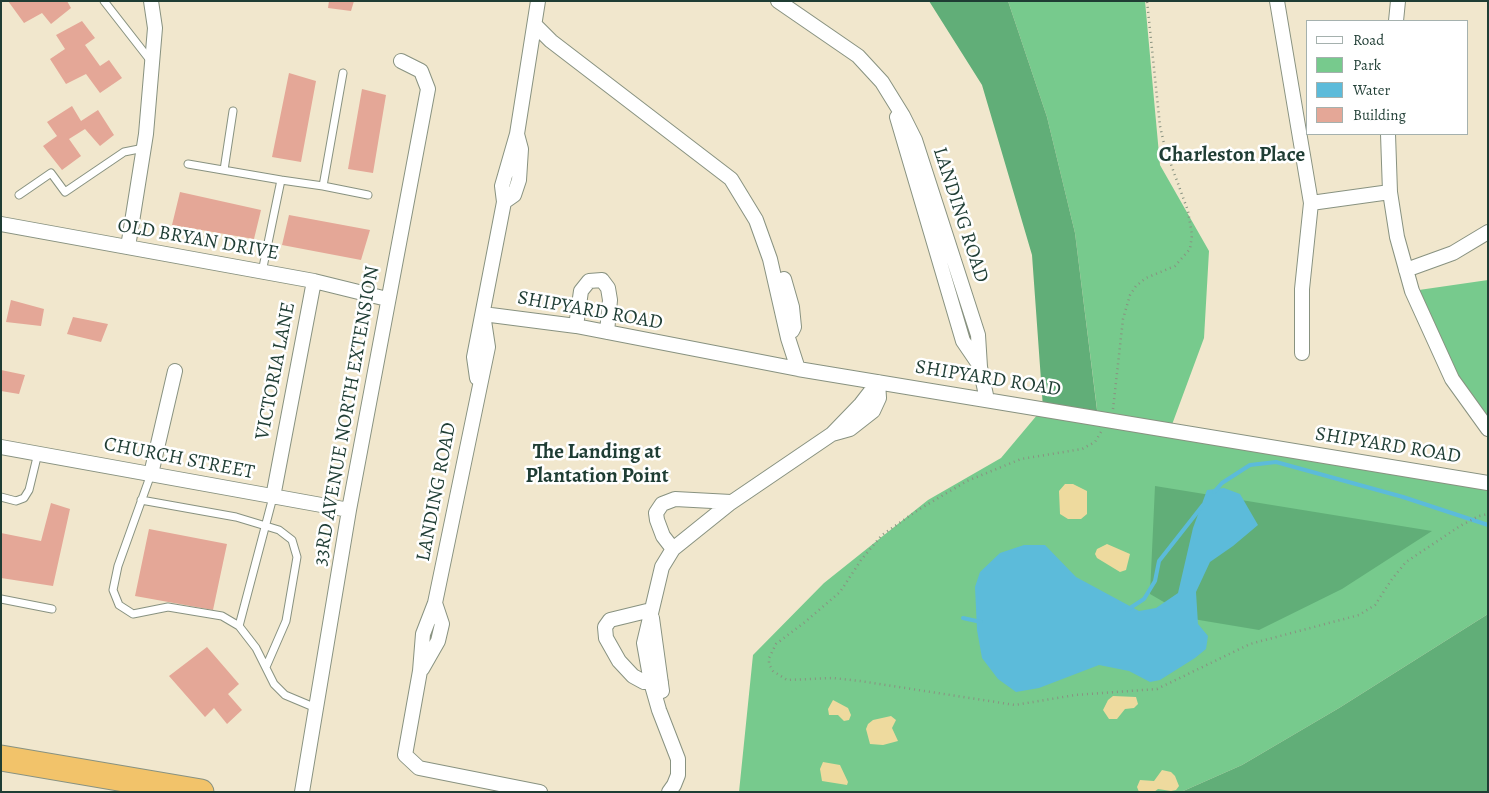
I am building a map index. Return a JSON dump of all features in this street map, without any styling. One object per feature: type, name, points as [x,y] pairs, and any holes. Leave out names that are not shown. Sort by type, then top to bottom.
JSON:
[{"type":"highway","points":[[1,758],[202,792]]},
{"type":"street","points":[[128,247],[144,148],[155,28],[151,1]]},
{"type":"street","name":"LANDING ROAD","points":[[538,1],[536,26],[517,134],[502,186],[504,202],[474,357],[478,388],[435,603],[423,634],[420,671],[405,756],[419,768],[540,792]]},
{"type":"street","name":"LANDING ROAD","points":[[778,1],[858,56],[882,82],[896,114],[944,252],[963,342],[980,367],[987,400]]},
{"type":"street","points":[[1277,1],[1311,203],[1302,289],[1302,353]]},
{"type":"street","points":[[1396,20],[1398,1]]},
{"type":"street","points":[[536,26],[551,41],[731,179],[756,220],[770,259],[788,338],[798,369]]},
{"type":"street","name":"33RD AVENUE NORTH EXTENSION","points":[[302,792],[349,510],[387,299],[428,89],[420,71],[400,61]]},
{"type":"street","points":[[1388,135],[1390,192],[1397,237],[1412,291],[1452,379],[1488,428]]},
{"type":"street","points":[[1311,203],[1390,192]]},
{"type":"street","name":"OLD BRYAN DRIVE","points":[[1,224],[314,281],[387,299]]},
{"type":"street","points":[[1406,270],[1453,253],[1488,232]]},
{"type":"street","points":[[576,326],[581,291],[590,281],[602,280],[608,288],[610,300],[607,332]]},
{"type":"street","name":"VICTORIA LANE","points":[[273,497],[314,281]]},
{"type":"street","name":"SHIPYARD ROAD","points":[[483,314],[576,326],[798,369],[1488,483]]},
{"type":"street","points":[[151,474],[175,371]]},
{"type":"street","points":[[668,792],[674,785],[678,775],[678,759],[665,726],[656,682],[644,643],[662,567],[673,549],[731,502],[832,434],[861,404],[878,382]]},
{"type":"street","name":"CHURCH STREET","points":[[1,447],[349,510]]},
{"type":"street","points":[[673,549],[663,536],[656,520],[656,513],[662,504],[675,499],[731,502]]},
{"type":"street","points":[[651,610],[610,620],[605,627],[606,638],[619,660],[633,676],[644,682],[656,682]]},
{"type":"lane","points":[[104,1],[152,62]]},
{"type":"lane","points":[[322,186],[344,73]]},
{"type":"lane","points":[[224,170],[233,111]]},
{"type":"lane","points":[[19,195],[51,173],[65,192],[124,152],[144,148]]},
{"type":"lane","points":[[188,164],[368,195]]},
{"type":"lane","points":[[262,272],[281,180]]},
{"type":"lane","points":[[1,497],[16,501],[24,498],[29,490],[38,453]]},
{"type":"lane","points":[[151,474],[118,566],[112,590],[118,604],[133,614],[168,607],[198,610],[222,616],[239,626],[256,648],[274,684],[285,695],[316,708]]},
{"type":"lane","points":[[239,626],[273,497]]},
{"type":"lane","points":[[141,500],[236,517],[279,530],[292,540],[297,557],[286,621],[266,667]]},
{"type":"lane","points":[[1,598],[52,610]]},
{"type":"path","points":[[1147,1],[1160,126],[1165,148],[1188,211],[1192,235],[1190,249],[1175,266],[1146,278],[1136,286],[1130,295],[1123,318],[1113,412],[1095,442],[1082,450],[1021,459],[991,470],[967,481],[918,510],[882,535],[861,560],[840,592],[776,644],[769,658],[772,671],[787,680],[833,678],[860,680],[1015,705],[1075,696],[1157,688],[1250,644],[1359,615],[1375,605],[1406,562],[1460,526],[1478,516],[1488,514]]},
{"type":"green space","points":[[929,1],[1008,1],[1047,117],[1075,233],[1098,418],[1043,408],[1032,255],[982,85]]},
{"type":"green space","points":[[1008,1],[1145,1],[1160,165],[1209,251],[1204,338],[1170,430],[1488,487],[1488,614],[1339,708],[1242,765],[1181,792],[739,792],[753,655],[824,583],[928,500],[1001,458],[1043,408],[1098,417],[1075,233],[1047,117]]},
{"type":"green space","points":[[1488,280],[1488,425],[1452,379],[1412,291]]},
{"type":"green space","points":[[1155,486],[1432,531],[1342,589],[1259,630],[1193,619],[1150,594]]},
{"type":"green space","points":[[1488,614],[1488,792],[1181,792],[1242,765],[1339,708]]},
{"type":"sand","points":[[1065,484],[1073,484],[1087,491],[1087,514],[1081,519],[1068,519],[1060,514],[1059,491]]},
{"type":"sand","points":[[1107,544],[1130,554],[1126,570],[1120,572],[1097,558],[1095,554],[1097,549]]},
{"type":"sand","points":[[1113,696],[1136,697],[1138,704],[1134,708],[1125,709],[1117,719],[1109,719],[1103,710],[1108,700]]},
{"type":"sand","points":[[833,700],[848,708],[851,715],[849,720],[844,721],[838,715],[829,715],[828,709]]},
{"type":"sand","points":[[891,716],[896,720],[892,728],[898,741],[883,745],[870,744],[866,729],[868,724],[873,720]]},
{"type":"sand","points":[[823,762],[840,765],[848,782],[847,785],[822,781],[820,769]]},
{"type":"sand","points":[[1162,770],[1171,772],[1175,776],[1179,786],[1176,790],[1158,789],[1154,792],[1139,792],[1137,787],[1140,780],[1154,781]]},
{"type":"water","points":[[1224,488],[1240,494],[1258,525],[1210,562],[1196,592],[1198,624],[1208,636],[1206,649],[1160,680],[1150,682],[1129,671],[1099,665],[1039,688],[1016,692],[998,679],[982,658],[977,630],[975,587],[980,572],[1000,553],[1024,545],[1045,545],[1076,577],[1139,611],[1156,608],[1178,593],[1193,528],[1207,490]]},
{"type":"building","points":[[8,1],[67,1],[71,8],[51,24],[42,13],[24,23]]},
{"type":"building","points":[[329,1],[354,1],[351,11],[328,8]]},
{"type":"building","points":[[82,21],[95,38],[85,45],[100,66],[109,60],[122,78],[100,93],[86,74],[66,84],[50,59],[65,49],[56,35]]},
{"type":"building","points":[[289,73],[316,81],[301,162],[272,157]]},
{"type":"building","points":[[362,89],[386,95],[373,173],[348,169]]},
{"type":"building","points":[[72,106],[81,121],[98,110],[114,135],[100,146],[85,129],[69,139],[81,156],[62,170],[43,146],[57,136],[47,122]]},
{"type":"building","points":[[180,192],[261,210],[254,239],[172,225]]},
{"type":"building","points":[[289,215],[370,230],[361,260],[282,245]]},
{"type":"building","points":[[11,300],[44,309],[41,326],[6,322]]},
{"type":"building","points":[[73,317],[108,324],[101,342],[67,334]]},
{"type":"building","points":[[1,370],[25,375],[19,394],[1,391]]},
{"type":"building","points":[[51,503],[70,509],[53,586],[1,578],[1,533],[41,541]]},
{"type":"building","points":[[149,529],[227,544],[213,610],[135,596]]},
{"type":"building","points":[[207,647],[239,684],[228,694],[242,710],[227,724],[214,708],[205,717],[169,676]]},
{"type":"waterway","points":[[1214,492],[1222,483],[1250,465],[1276,462],[1403,497],[1488,525]]},
{"type":"waterway","points":[[1127,610],[1144,599],[1155,581],[1159,561],[1203,505]]},
{"type":"waterway","points":[[963,618],[981,622]]},
{"type":"district","name":"Charleston Place","points":[[1232,156]]},
{"type":"district","name":"The Landing at Plantation Point","points":[[597,465]]}]
